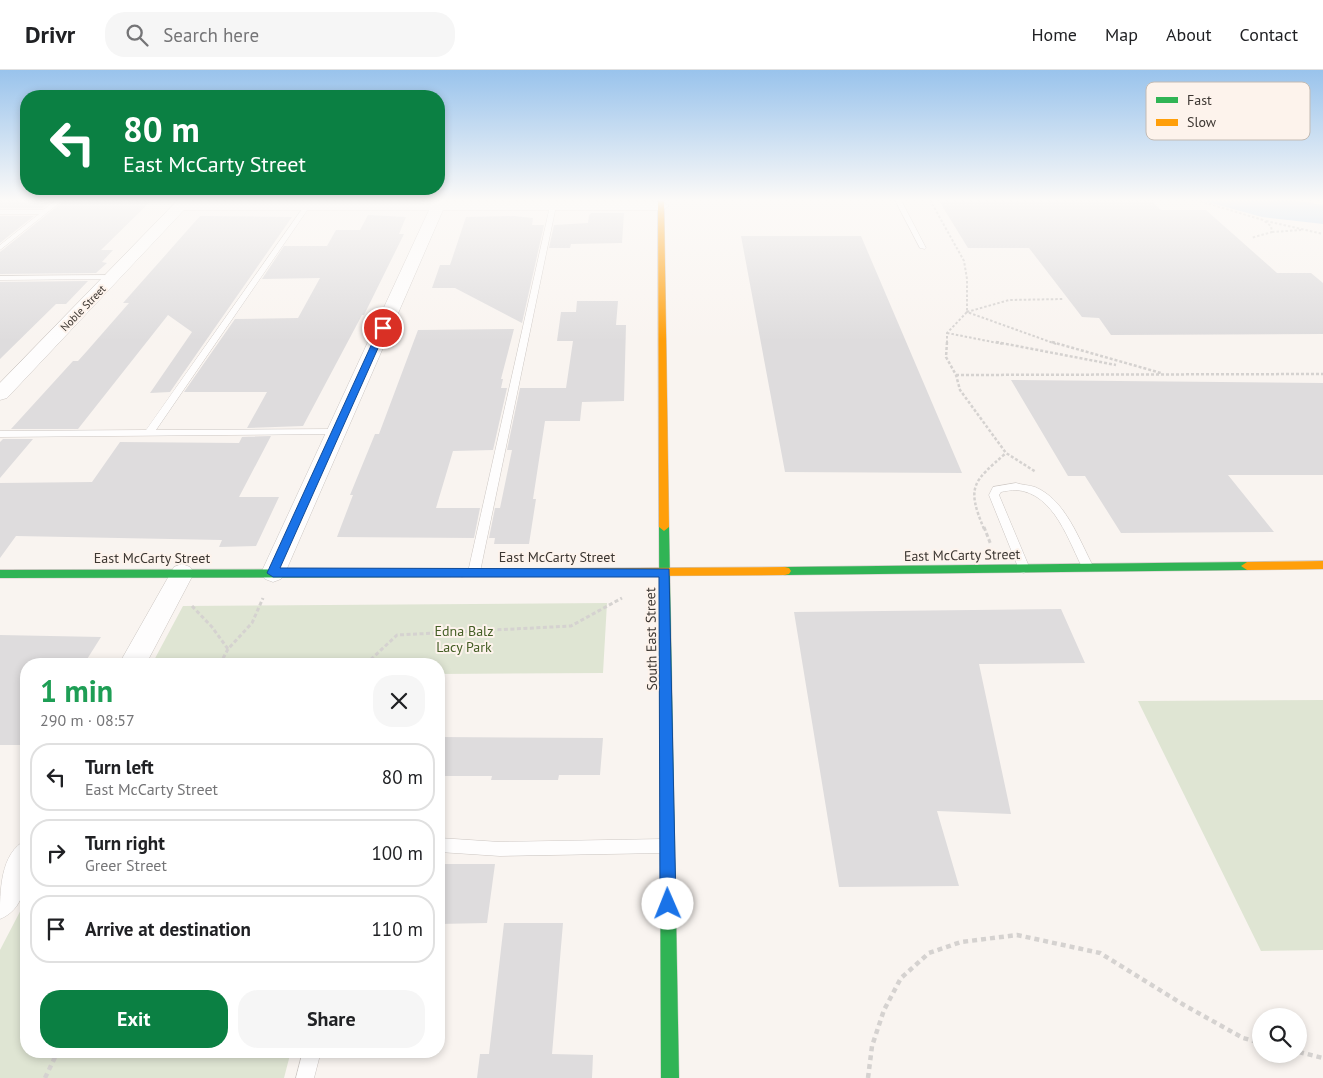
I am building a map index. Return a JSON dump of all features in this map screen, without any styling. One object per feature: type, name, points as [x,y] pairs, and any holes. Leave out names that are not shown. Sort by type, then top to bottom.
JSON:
[{"type":"main road","name":"South East Street","points":[[662,247],[670,1078]]},
{"type":"main road","name":"East McCarty Street","points":[[0,574],[665,572],[1323,565]]},
{"type":"street","name":"Noble Street","points":[[0,394],[141,247]]},
{"type":"street","points":[[273,573],[419,247]]},
{"type":"street","points":[[135,658],[182,573]]},
{"type":"street","points":[[0,903],[20,867]]},
{"type":"lane","points":[[149,433],[278,247]]},
{"type":"lane","points":[[474,572],[544,247]]},
{"type":"lane","points":[[0,278],[112,277]]},
{"type":"lane","points":[[0,434],[336,432]]},
{"type":"lane","points":[[1024,569],[1000,516],[994,495],[997,489],[1008,486],[1029,488],[1051,502],[1088,568]]},
{"type":"lane","points":[[445,845],[500,849],[668,845]]},
{"type":"lane","points":[[305,1078],[310,1058]]},
{"type":"path","points":[[956,247],[964,261],[967,280],[967,312]]},
{"type":"path","points":[[1037,473],[1006,453],[960,390],[956,375],[946,357],[947,333],[967,312],[1009,300],[1063,299]]},
{"type":"path","points":[[967,312],[984,315],[1018,331],[1073,350],[1166,374]]},
{"type":"path","points":[[947,333],[1166,374]]},
{"type":"path","points":[[956,375],[1323,374]]},
{"type":"path","points":[[223,658],[228,650],[252,623],[273,573]]},
{"type":"path","points":[[190,597],[191,605],[212,627],[228,650]]},
{"type":"path","points":[[372,658],[397,635],[571,626],[622,598]]},
{"type":"path","points":[[868,1078],[872,1046],[884,1010],[901,978],[929,952],[961,942],[1018,935],[1100,953],[1184,1005],[1243,1038],[1252,1040]]},
{"type":"path","points":[[1307,1054],[1323,1058]]},
{"type":"path","points":[[45,1078],[55,1058]]},
{"type":"green space","name":"Edna Balz Lacy Park","points":[[607,603],[603,673],[445,674],[445,658],[155,658],[183,606]]},
{"type":"green space","points":[[1323,700],[1323,950],[1261,951],[1138,701]]},
{"type":"green space","points":[[20,912],[20,1058],[289,1058],[284,1078],[0,1078],[0,950]]},
{"type":"building","points":[[6,247],[104,247],[101,250],[113,250],[102,262],[107,263],[96,273],[0,274],[0,252]]},
{"type":"building","points":[[173,247],[271,247],[170,392],[150,393],[192,332],[168,315],[78,429],[11,429],[73,361],[78,361],[129,303],[123,303]]},
{"type":"building","points":[[283,247],[398,247],[364,315],[362,315],[303,426],[247,428],[267,392],[184,392],[235,319],[298,318],[320,278],[262,279]]},
{"type":"building","points":[[456,247],[539,247],[522,323],[455,288],[432,288],[440,265],[450,265]]},
{"type":"building","points":[[549,247],[570,247],[570,248]]},
{"type":"building","points":[[743,247],[866,247],[962,473],[785,472]]},
{"type":"building","points":[[1248,247],[1277,273],[1311,273],[1323,283],[1323,334],[1111,335],[1099,318],[1082,317],[1029,248],[968,248]]},
{"type":"building","points":[[88,281],[66,304],[56,304],[0,359],[0,282]]},
{"type":"building","points":[[577,301],[618,301],[616,325],[626,325],[624,401],[582,402],[580,421],[545,421],[533,499],[536,499],[529,544],[494,544],[495,538],[489,538],[495,508],[500,508],[512,450],[507,450],[520,388],[566,388],[573,341],[557,341],[561,312],[576,312]]},
{"type":"building","points":[[514,329],[501,379],[503,379],[501,388],[507,388],[493,450],[453,451],[436,508],[480,508],[474,538],[337,537],[353,495],[350,495],[375,434],[379,434],[418,330]]},
{"type":"building","points":[[1011,380],[1323,383],[1323,475],[1228,475],[1274,532],[1121,533],[1085,476],[1068,476]]},
{"type":"building","points":[[271,436],[239,497],[279,497],[256,546],[219,547],[222,540],[16,536],[0,558],[0,483],[92,482],[120,442],[239,443],[242,437]]},
{"type":"building","points":[[3,439],[33,439],[0,478],[0,442]]},
{"type":"building","points":[[1061,609],[1085,663],[979,664],[1011,814],[937,811],[959,886],[839,887],[794,612]]},
{"type":"building","points":[[0,635],[101,637],[88,658],[20,658],[20,745],[0,745]]},
{"type":"building","points":[[445,737],[603,738],[600,775],[559,775],[558,780],[491,780],[492,776],[445,776]]},
{"type":"building","points":[[445,864],[495,864],[487,923],[445,924]]},
{"type":"building","points":[[504,923],[563,923],[552,1054],[593,1055],[592,1078],[477,1078],[480,1054],[489,1054]]},
{"type":"traffic: fast","points":[[664,527],[670,1078]]},
{"type":"traffic: fast","points":[[785,571],[1247,566]]},
{"type":"traffic: fast","points":[[0,574],[462,573]]},
{"type":"traffic: slow","points":[[661,247],[664,527]]},
{"type":"traffic: slow","points":[[1247,566],[1323,565]]},
{"type":"traffic: slow","points":[[462,573],[785,571]]},
{"type":"route","points":[[383,328],[273,573],[665,572],[668,904]]}]
